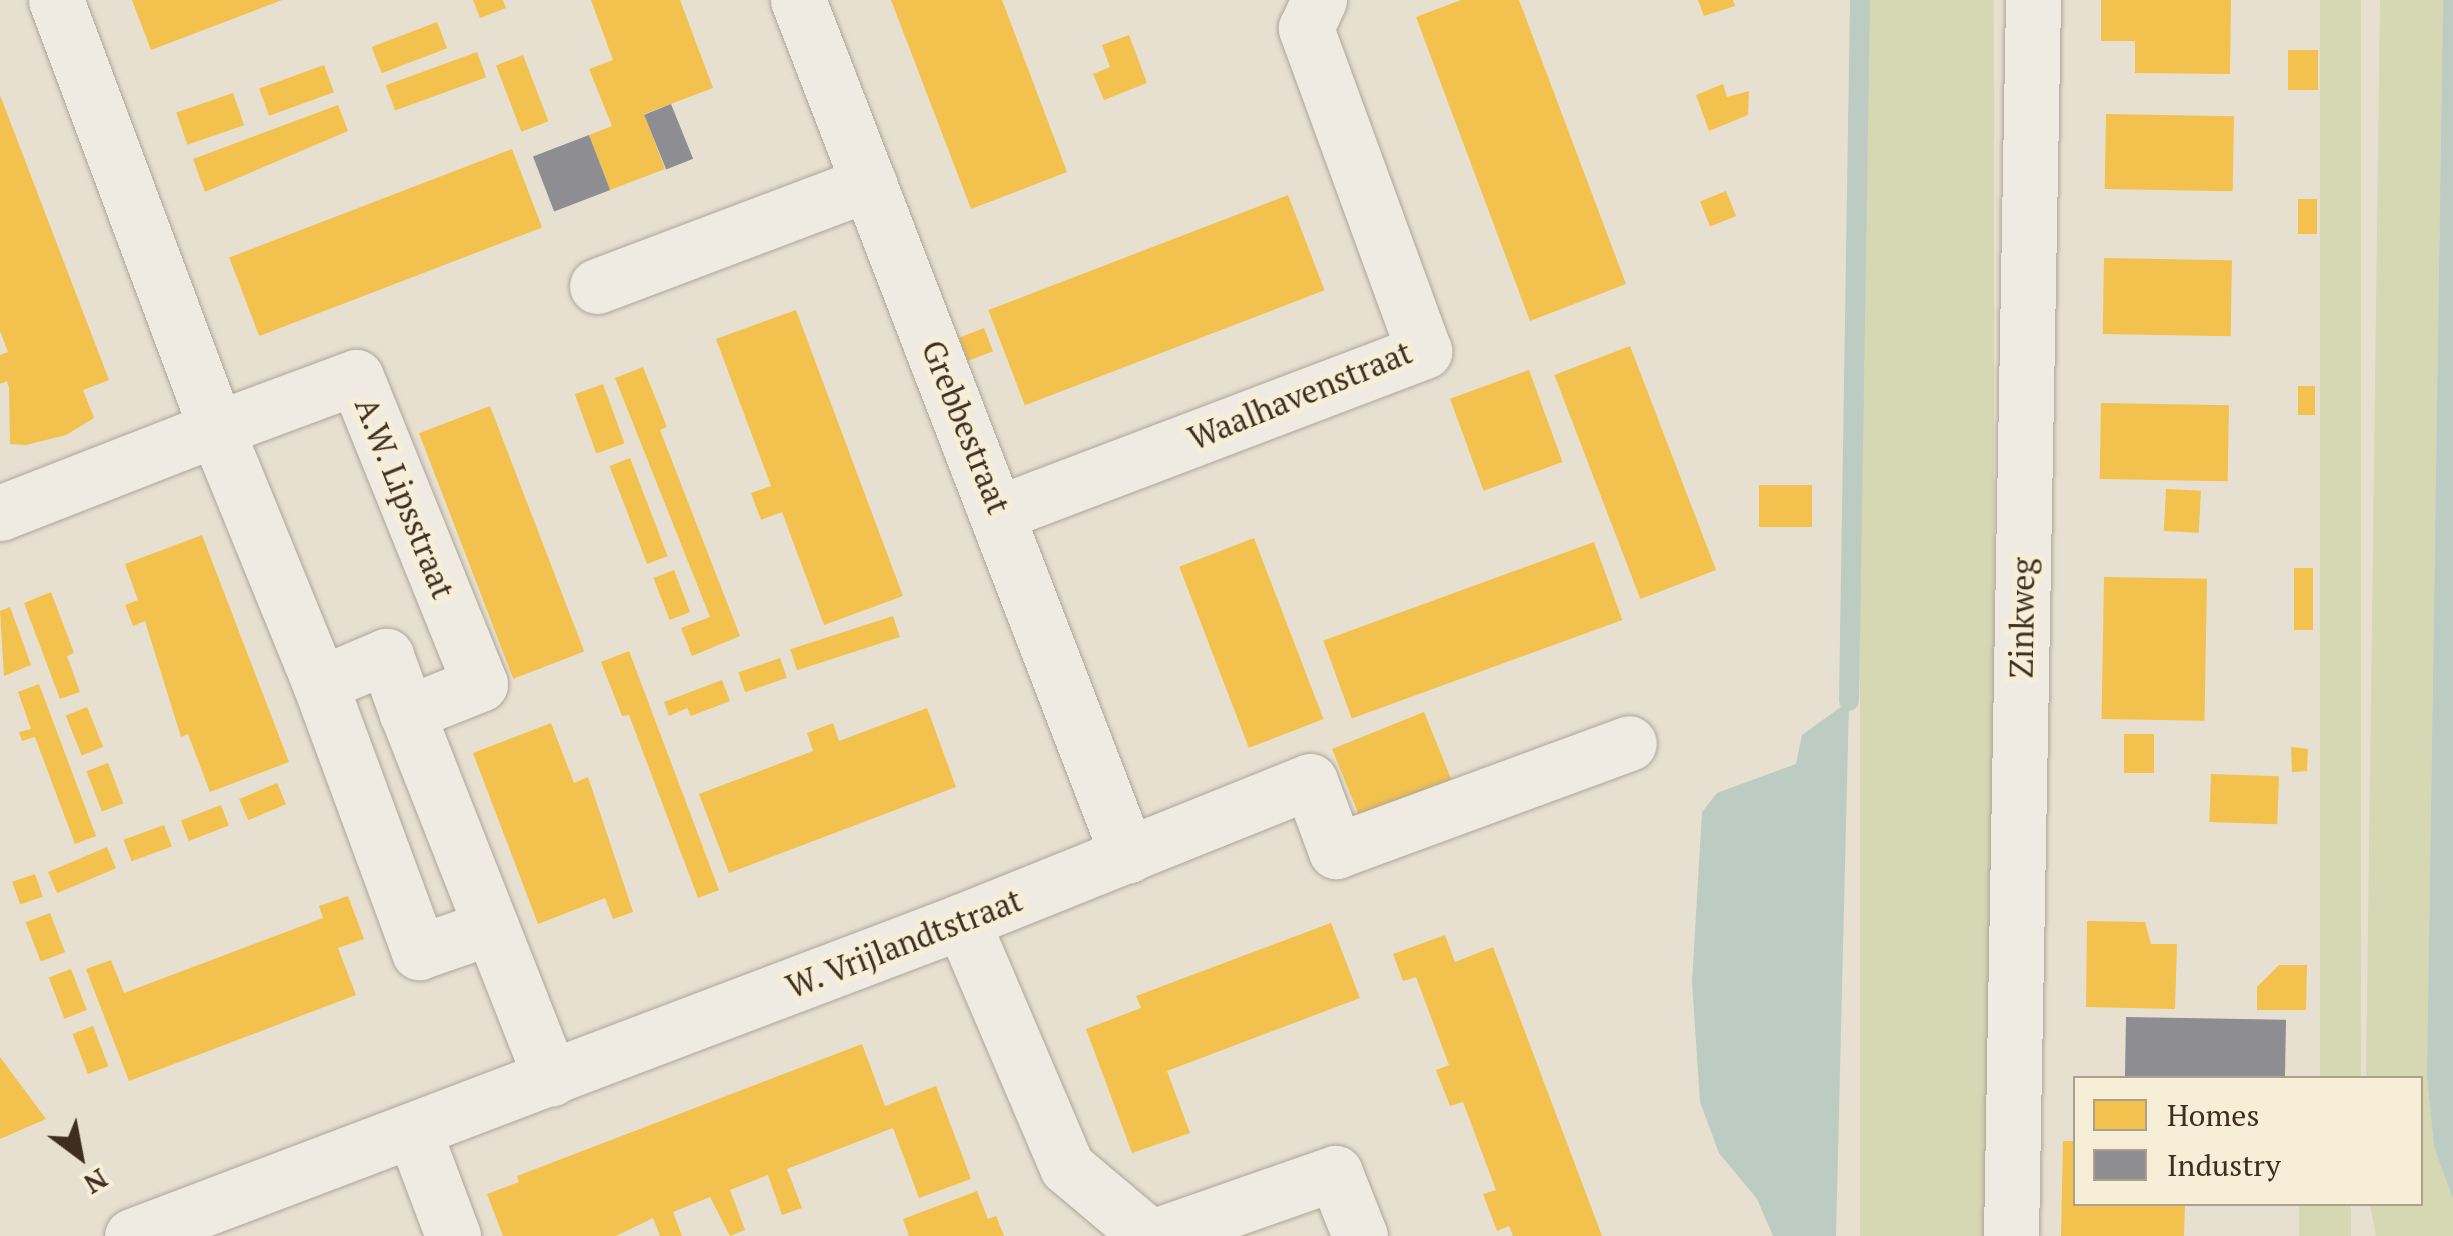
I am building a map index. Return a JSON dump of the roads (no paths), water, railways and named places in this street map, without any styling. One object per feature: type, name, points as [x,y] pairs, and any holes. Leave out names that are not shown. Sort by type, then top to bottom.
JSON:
[{"type":"street","points":[[56,0],[216,430],[320,684],[419,952],[490,927]]},
{"type":"street","name":"Grebbestraat","points":[[798,0],[1000,512],[1128,856]]},
{"type":"street","name":"Waalhavenstraat","points":[[1000,512],[1424,351],[1306,28],[1319,0]]},
{"type":"street","name":"Zinkweg","points":[[2011,1236],[2033,0]]},
{"type":"street","points":[[597,286],[869,183]]},
{"type":"street","name":"A.W. Lipsstraat","points":[[0,513],[356,377],[480,684],[406,713]]},
{"type":"street","points":[[320,684],[386,656],[551,1080]]},
{"type":"street","name":"W. Vrijlandtstraat","points":[[132,1236],[551,1080],[1128,856],[1310,781],[1336,852],[1629,743]]},
{"type":"street","points":[[962,920],[1066,1167],[1152,1236],[1335,1172],[1360,1236]]},
{"type":"street","points":[[414,1132],[453,1236]]},
{"type":"waterway","points":[[1849,701],[1860,0]]}]
